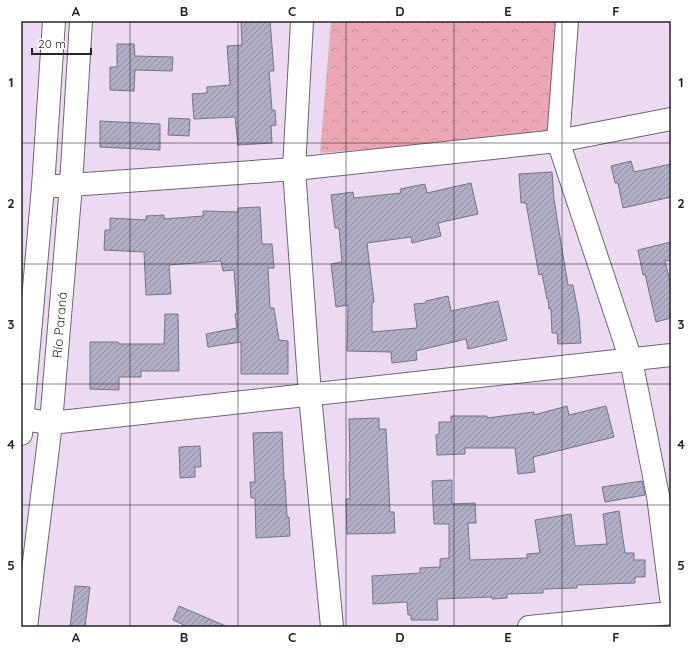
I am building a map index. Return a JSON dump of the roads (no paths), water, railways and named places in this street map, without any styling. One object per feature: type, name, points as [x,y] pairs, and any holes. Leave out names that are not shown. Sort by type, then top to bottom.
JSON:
[{"type":"street","points":[[54,21],[43,187],[22,427],[671,355]]},
{"type":"street","name":"Río Paraná","points":[[26,627],[51,423],[71,185],[81,21]]},
{"type":"street","points":[[302,21],[294,169],[310,395],[332,627]]},
{"type":"street","points":[[566,21],[558,141],[631,360],[658,496],[671,598]]},
{"type":"street","points":[[43,187],[294,169],[558,141],[671,119]]},
{"type":"street","points":[[529,627],[671,613]]},
{"type":"street","points":[[667,627],[671,618]]}]
